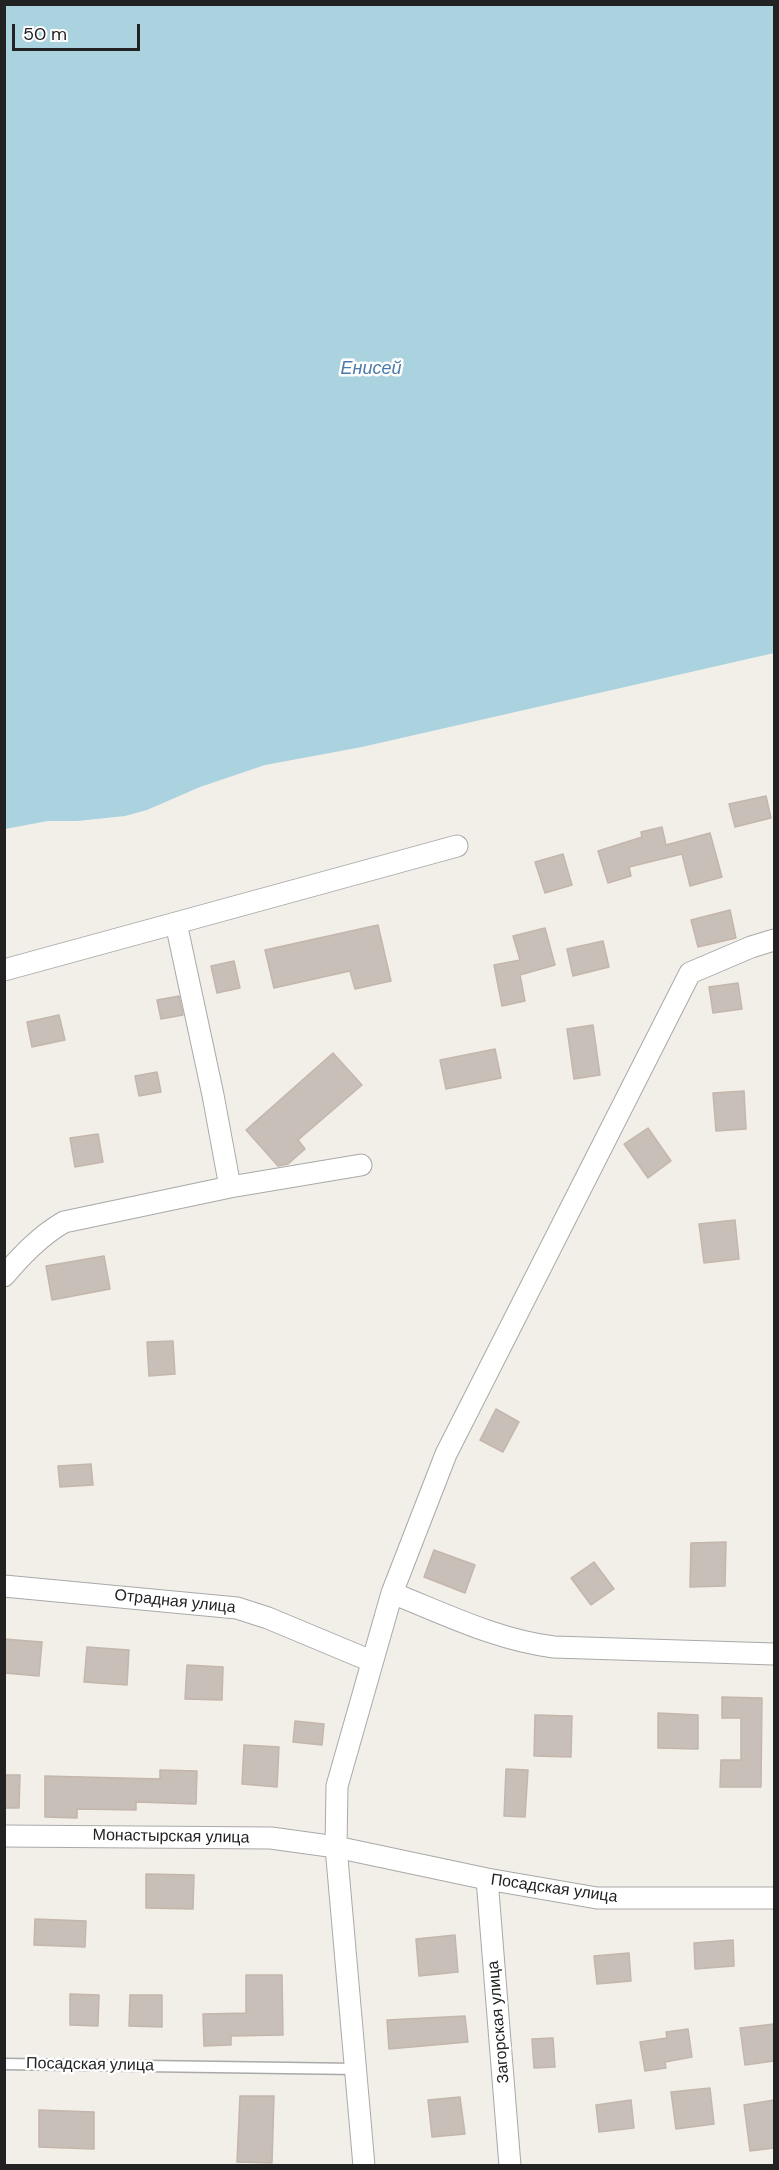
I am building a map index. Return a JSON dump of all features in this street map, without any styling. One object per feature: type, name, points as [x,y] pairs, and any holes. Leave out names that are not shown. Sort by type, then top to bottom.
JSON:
[{"type":"street","points":[[4,970],[457,846]]},
{"type":"street","points":[[176,923],[230,1187]]},
{"type":"street","points":[[364,2166],[336,1847],[337,1786],[392,1593],[446,1454],[690,973],[740,951],[774,940]]},
{"type":"street","points":[[4,1276],[24,1253],[52,1229],[64,1222],[230,1187],[361,1165]]},
{"type":"street","name":"Отрадная улица","points":[[7,1582],[237,1608],[268,1618],[371,1661]]},
{"type":"street","points":[[392,1593],[506,1639],[526,1644],[554,1647],[774,1654]]},
{"type":"street","name":"Монастырская улица","points":[[4,1836],[271,1838],[336,1847]]},
{"type":"street","name":"Посадская улица","points":[[336,1847],[487,1879],[597,1898],[774,1898]]},
{"type":"street","name":"Загорская улица","points":[[487,1879],[510,2166]]},
{"type":"lane","name":"Посадская улица","points":[[4,2064],[356,2068]]},
{"type":"water","name":"Енисей","points":[[5,4],[774,5],[774,653],[362,747],[265,765],[200,787],[147,810],[125,816],[77,821],[48,821],[5,829]]},
{"type":"building","points":[[766,796],[771,818],[735,827],[729,804]]},
{"type":"building","points":[[662,827],[666,845],[710,833],[722,877],[690,886],[682,854],[629,867],[631,876],[608,883],[598,851],[642,837],[641,832]]},
{"type":"building","points":[[563,854],[572,885],[545,893],[535,862]]},
{"type":"building","points":[[730,910],[736,938],[698,947],[691,920]]},
{"type":"building","points":[[378,925],[391,981],[355,989],[350,971],[274,988],[265,950]]},
{"type":"building","points":[[545,928],[555,965],[520,975],[525,1001],[502,1006],[494,965],[520,960],[513,936]]},
{"type":"building","points":[[603,941],[609,967],[573,976],[567,949]]},
{"type":"building","points":[[234,961],[240,988],[217,993],[211,966]]},
{"type":"building","points":[[738,983],[742,1009],[713,1013],[709,987]]},
{"type":"building","points":[[179,996],[183,1015],[161,1019],[157,1000]]},
{"type":"building","points":[[59,1015],[65,1040],[32,1047],[27,1022]]},
{"type":"building","points":[[593,1025],[600,1075],[574,1079],[567,1029]]},
{"type":"building","points":[[495,1049],[501,1078],[446,1089],[440,1060]]},
{"type":"building","points":[[333,1053],[362,1085],[298,1140],[305,1149],[288,1164],[278,1166],[246,1130]]},
{"type":"building","points":[[157,1072],[161,1092],[139,1096],[135,1076]]},
{"type":"building","points":[[744,1091],[746,1129],[716,1131],[713,1093]]},
{"type":"building","points":[[648,1128],[671,1161],[648,1178],[624,1144]]},
{"type":"building","points":[[98,1134],[103,1162],[75,1167],[70,1138]]},
{"type":"building","points":[[735,1220],[739,1259],[704,1263],[699,1224]]},
{"type":"building","points":[[104,1256],[110,1289],[52,1300],[46,1266]]},
{"type":"building","points":[[173,1341],[175,1374],[149,1376],[147,1342]]},
{"type":"building","points":[[496,1409],[519,1422],[503,1452],[480,1440]]},
{"type":"building","points":[[91,1464],[93,1485],[60,1487],[58,1466]]},
{"type":"building","points":[[726,1542],[725,1586],[690,1587],[691,1543]]},
{"type":"building","points":[[434,1550],[475,1565],[465,1593],[424,1577]]},
{"type":"building","points":[[594,1562],[614,1589],[591,1605],[571,1578]]},
{"type":"building","points":[[4,1639],[42,1642],[39,1676],[4,1673]]},
{"type":"building","points":[[87,1647],[129,1650],[127,1685],[84,1682]]},
{"type":"building","points":[[187,1665],[223,1667],[222,1700],[185,1699]]},
{"type":"building","points":[[722,1697],[762,1698],[761,1787],[720,1787],[721,1760],[741,1760],[741,1718],[722,1718]]},
{"type":"building","points":[[658,1713],[698,1715],[698,1749],[658,1748]]},
{"type":"building","points":[[535,1715],[572,1716],[571,1757],[534,1756]]},
{"type":"building","points":[[295,1721],[324,1724],[322,1745],[293,1742]]},
{"type":"building","points":[[244,1745],[279,1747],[277,1787],[242,1784]]},
{"type":"building","points":[[506,1769],[528,1770],[525,1817],[504,1816]]},
{"type":"building","points":[[160,1770],[197,1771],[196,1804],[136,1802],[136,1810],[77,1809],[77,1818],[45,1817],[45,1776],[160,1779]]},
{"type":"building","points":[[4,1775],[20,1775],[19,1808],[4,1808]]},
{"type":"building","points":[[146,1874],[194,1875],[193,1909],[146,1908]]},
{"type":"building","points":[[35,1919],[86,1921],[85,1947],[34,1945]]},
{"type":"building","points":[[455,1935],[458,1972],[419,1976],[416,1939]]},
{"type":"building","points":[[733,1940],[734,1966],[695,1969],[694,1943]]},
{"type":"building","points":[[629,1953],[631,1981],[597,1984],[594,1956]]},
{"type":"building","points":[[246,1975],[282,1975],[283,2035],[231,2036],[231,2045],[204,2046],[203,2014],[246,2013]]},
{"type":"building","points":[[70,1994],[99,1995],[98,2026],[70,2025]]},
{"type":"building","points":[[130,1995],[162,1995],[162,2027],[129,2026]]},
{"type":"building","points":[[465,2016],[468,2042],[389,2049],[387,2020]]},
{"type":"building","points":[[774,2024],[774,2061],[745,2065],[740,2028]]},
{"type":"building","points":[[688,2029],[692,2057],[665,2062],[666,2068],[645,2071],[640,2042],[667,2038],[666,2032]]},
{"type":"building","points":[[553,2038],[555,2067],[534,2068],[532,2039]]},
{"type":"building","points":[[710,2088],[714,2124],[676,2129],[671,2092]]},
{"type":"building","points":[[240,2096],[274,2096],[272,2163],[237,2162]]},
{"type":"building","points":[[460,2097],[465,2134],[432,2137],[428,2100]]},
{"type":"building","points":[[631,2100],[634,2128],[599,2132],[596,2105]]},
{"type":"building","points":[[774,2100],[774,2148],[750,2151],[744,2105]]},
{"type":"building","points":[[39,2110],[94,2112],[94,2149],[39,2147]]}]
